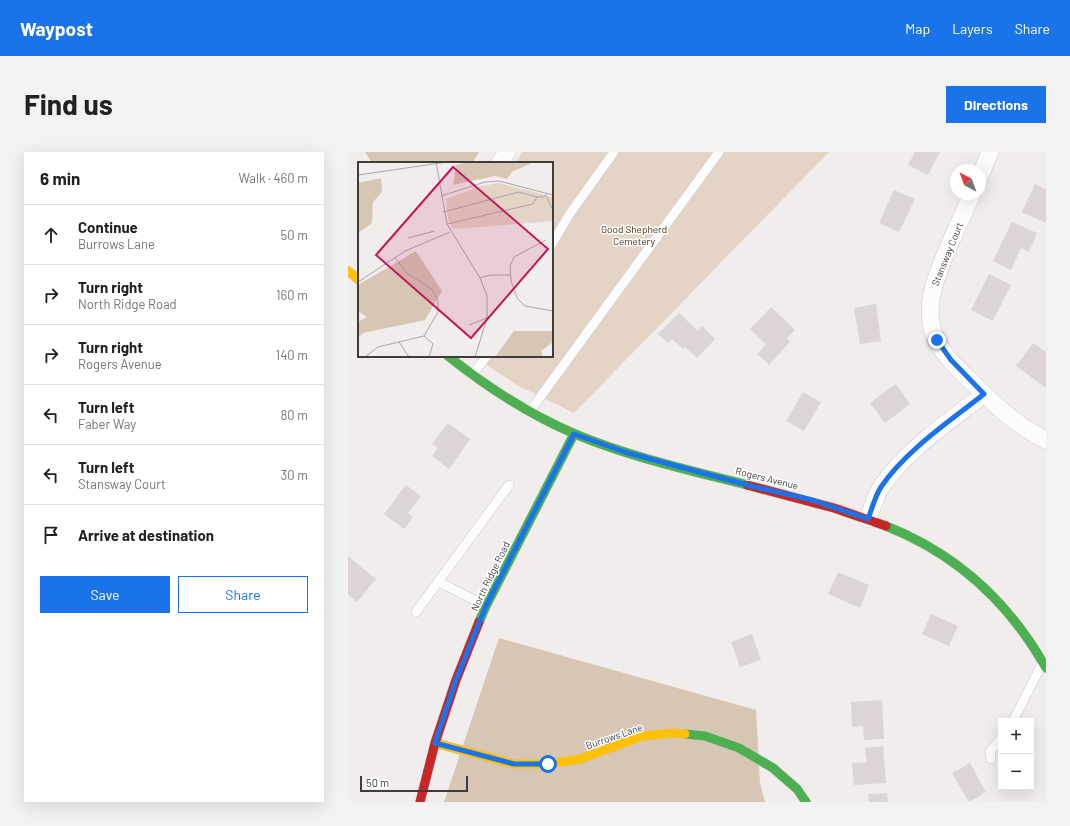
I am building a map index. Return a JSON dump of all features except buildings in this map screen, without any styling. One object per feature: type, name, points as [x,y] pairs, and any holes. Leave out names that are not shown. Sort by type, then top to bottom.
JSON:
[{"type":"street","points":[[501,162],[507,152]]},
{"type":"street","points":[[985,164],[990,152]]},
{"type":"street","name":"Stansway Court","points":[[969,200],[933,285],[930,306],[931,324],[937,340],[951,360],[984,394],[1008,417],[1030,432],[1046,440]]},
{"type":"street","points":[[348,271],[358,279]]},
{"type":"street","name":"Rogers Avenue","points":[[449,357],[472,375],[530,411],[574,434],[628,453],[751,486],[812,500],[868,519],[909,536],[940,553],[962,568],[987,589],[1020,626],[1044,666]]},
{"type":"street","points":[[868,519],[880,488],[895,469],[919,446],[984,394]]},
{"type":"street","name":"North Ridge Road","points":[[420,802],[435,743],[456,680],[486,606],[574,434]]},
{"type":"street","name":"Burrows Lane","points":[[435,743],[514,764],[548,764],[580,759],[643,736],[675,733],[705,736],[739,748],[773,768],[797,789],[806,802]]},
{"type":"lane","points":[[553,242],[569,215],[614,152]]},
{"type":"lane","points":[[530,411],[719,152]]},
{"type":"lane","points":[[472,375],[486,357]]},
{"type":"lane","points":[[416,612],[509,485]]},
{"type":"lane","points":[[438,582],[486,606]]},
{"type":"lane","points":[[1015,718],[1044,666]]},
{"type":"lane","points":[[991,759],[990,752],[998,742]]},
{"type":"green space","name":"Good Shepherd Cemetery","points":[[522,152],[829,152],[574,413],[517,385],[475,357],[553,357],[553,162],[517,162]]},
{"type":"shaded area","points":[[365,152],[479,152],[473,162],[371,162]]},
{"type":"shaded area","points":[[499,638],[756,710],[760,783],[765,802],[444,802]]},
{"type":"traffic: fast","points":[[449,357],[524,409],[575,434],[617,450],[747,485]]},
{"type":"traffic: fast","points":[[479,622],[574,434]]},
{"type":"traffic: fast","points":[[886,526],[912,537],[936,551],[979,583],[998,601],[1015,622],[1046,668]]},
{"type":"traffic: fast","points":[[685,734],[705,736],[739,748],[773,768],[797,789],[806,802]]},
{"type":"traffic: slow","points":[[348,271],[358,279]]},
{"type":"traffic: slow","points":[[435,743],[514,764],[548,764],[580,759],[643,736],[675,733],[685,734]]},
{"type":"traffic: jam","points":[[747,485],[834,508],[886,526]]},
{"type":"traffic: jam","points":[[420,802],[435,743],[456,680],[479,622]]},
{"type":"route","points":[[548,764],[514,764],[435,743],[456,680],[486,606],[574,434],[628,453],[751,486],[812,500],[868,519],[880,488],[895,469],[919,446],[984,394],[951,360],[937,340]]}]
